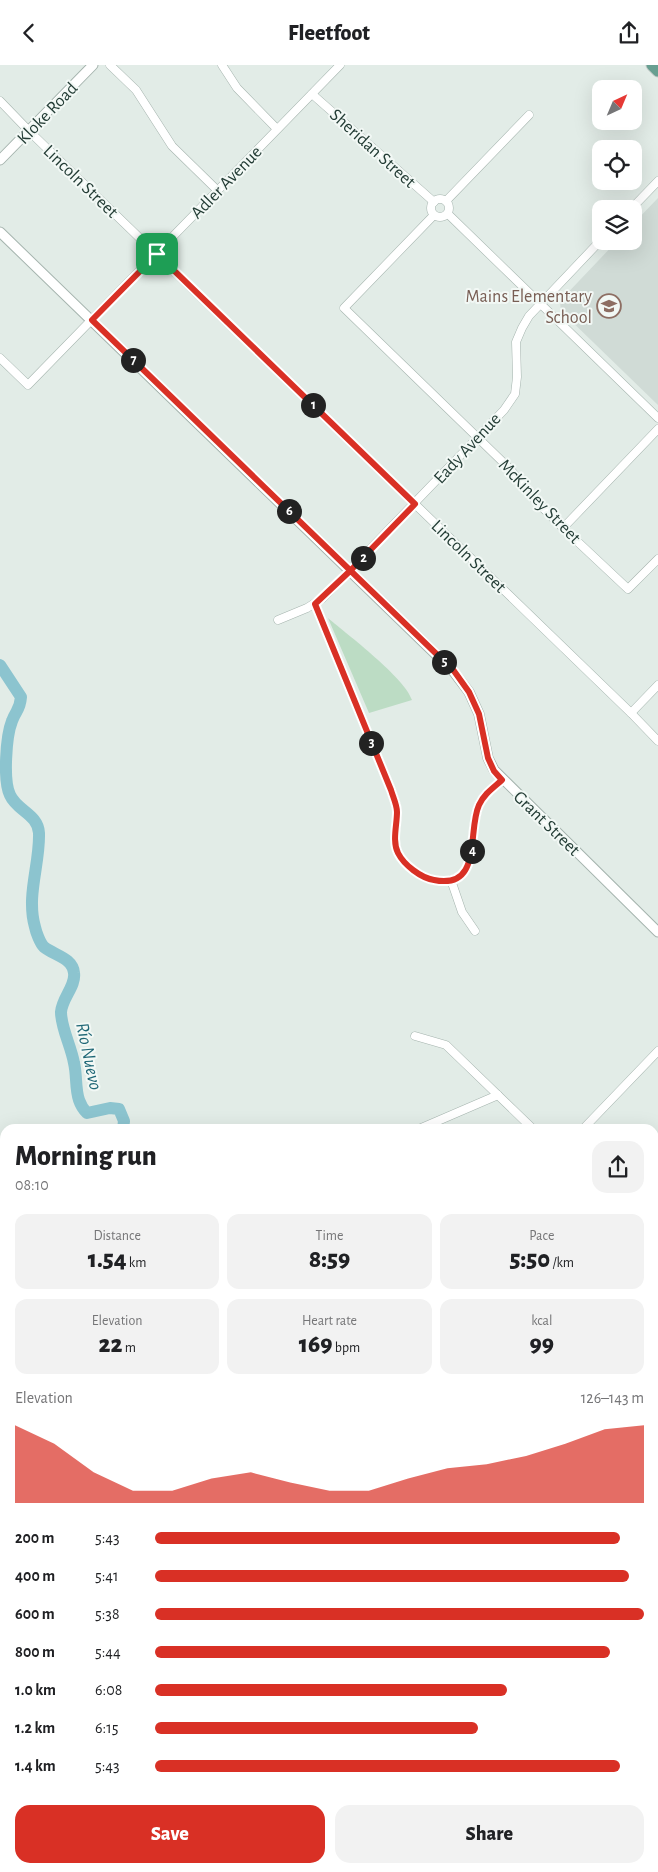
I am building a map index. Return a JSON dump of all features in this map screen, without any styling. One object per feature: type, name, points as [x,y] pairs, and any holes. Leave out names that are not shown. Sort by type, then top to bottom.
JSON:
[{"type":"main road","points":[[652,65],[658,71]]},
{"type":"street","name":"Kloke Road","points":[[0,160],[93,65]]},
{"type":"street","points":[[110,65],[136,90],[172,146],[217,190]]},
{"type":"street","points":[[222,65],[237,88],[277,129]]},
{"type":"street","name":"Adler Avenue","points":[[0,359],[28,385],[340,65]]},
{"type":"street","name":"Sheridan Street","points":[[312,94],[434,202]]},
{"type":"street","name":"Lincoln Street","points":[[0,101],[658,741]]},
{"type":"street","points":[[446,201],[530,115]]},
{"type":"street","points":[[640,200],[658,181]]},
{"type":"street","points":[[441,199],[446,201],[450,207],[448,214],[441,217],[434,215],[431,209],[434,202],[441,199]]},
{"type":"street","points":[[448,214],[542,303],[658,418]]},
{"type":"street","name":"McKinley Street","points":[[434,215],[344,308],[510,469],[536,501],[628,589],[658,559]]},
{"type":"street","name":"Grant Street","points":[[0,232],[454,671],[469,692],[479,714],[488,758],[494,771],[658,932]]},
{"type":"street","name":"Eady Avenue","points":[[278,620],[315,604],[350,571],[504,410],[515,393],[516,342],[522,328],[529,316],[592,250]]},
{"type":"street","points":[[564,528],[658,429]]},
{"type":"street","points":[[315,604],[391,790],[397,809],[395,842],[398,853],[419,874],[431,880],[443,882],[459,877],[467,867],[478,806],[484,795],[502,780]]},
{"type":"street","points":[[631,713],[658,685]]},
{"type":"street","points":[[451,880],[462,912],[475,931]]},
{"type":"street","points":[[415,1036],[446,1045],[528,1124]]},
{"type":"street","points":[[588,1124],[658,1051]]},
{"type":"street","points":[[431,1124],[498,1095]]},
{"type":"shaded area","name":"Mains Elementary School","points":[[658,198],[658,405],[561,311],[560,301],[608,250],[642,250],[642,215]]},
{"type":"green space","points":[[328,618],[388,669],[399,680],[412,700],[369,713]]},
{"type":"waterway","name":"Río Nuevo","points":[[0,665],[21,697],[8,737],[6,758],[7,780],[13,800],[35,821],[38,827],[39,845],[32,904],[36,929],[44,947],[67,960],[74,973],[73,983],[61,1012],[74,1063],[78,1095],[81,1106],[87,1113],[110,1108],[119,1109],[124,1124]]},
{"type":"place","name":"Mains Elementary School","points":[[609,306]]},
{"type":"route","points":[[157,254],[92,320],[350,571],[454,671],[469,692],[479,714],[488,758],[494,771],[502,780],[484,795],[478,806],[467,867],[459,877],[443,882],[431,880],[419,874],[398,853],[395,842],[397,809],[391,790],[355,706],[315,604],[350,571],[415,504],[157,254]]}]
